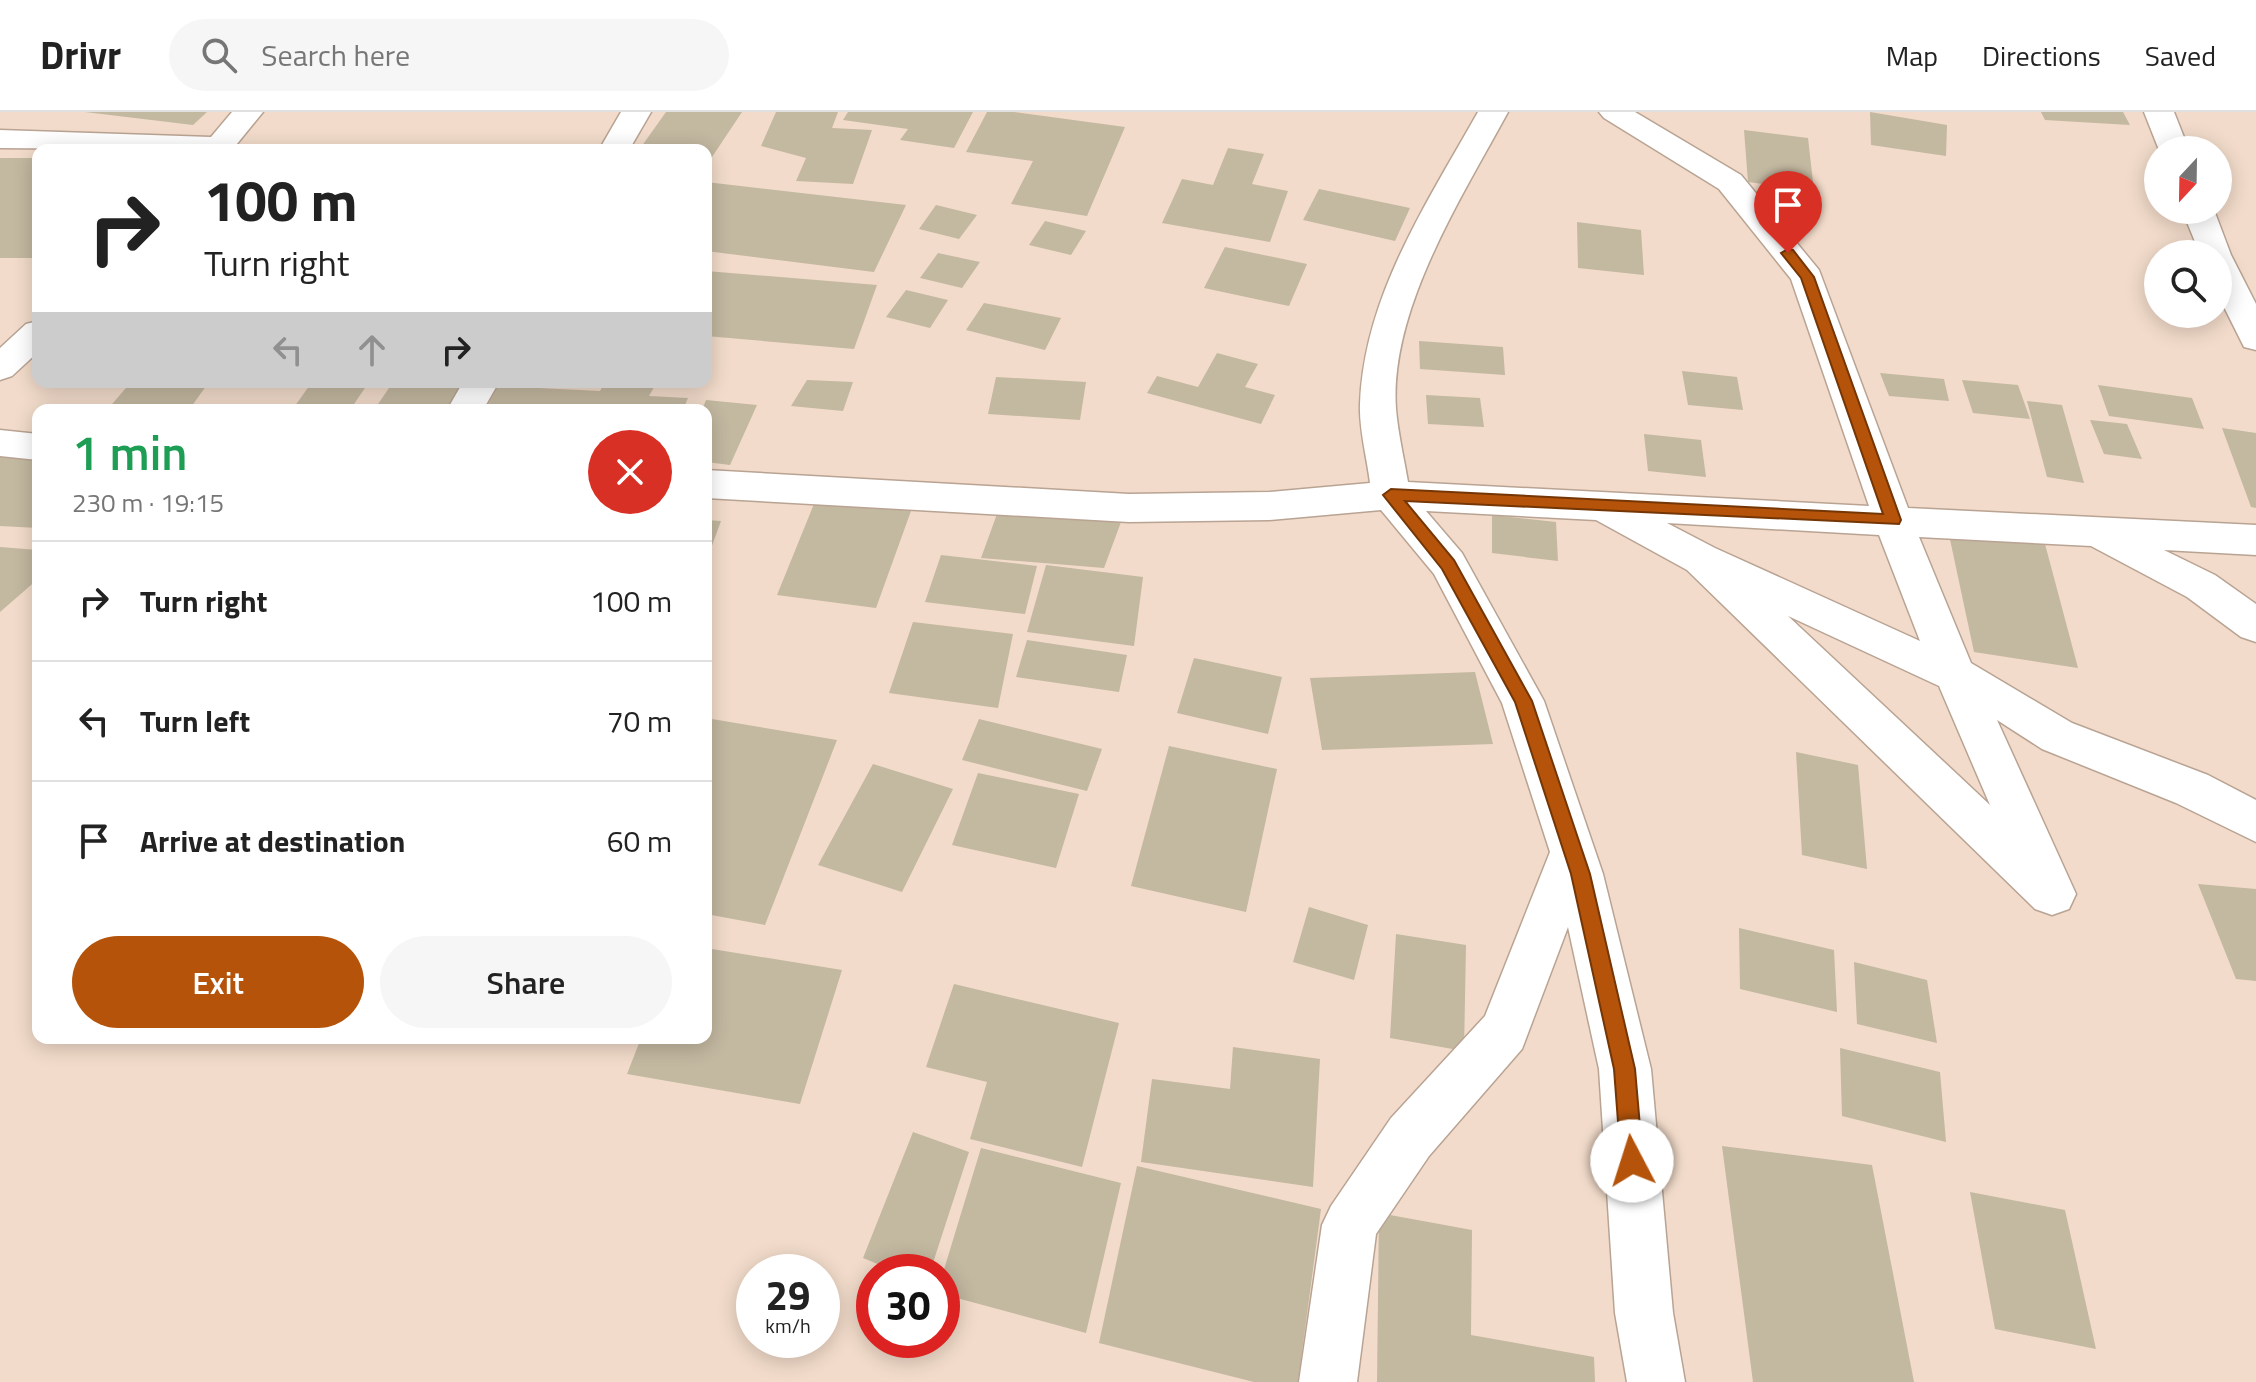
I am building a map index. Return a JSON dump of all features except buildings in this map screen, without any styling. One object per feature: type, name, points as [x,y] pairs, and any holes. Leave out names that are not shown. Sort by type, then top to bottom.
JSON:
[{"type":"street","points":[[221,144],[249,112]]},
{"type":"street","points":[[617,144],[636,112]]},
{"type":"street","points":[[1493,112],[1417,251],[1386,336],[1378,408],[1391,495],[1448,564],[1523,701],[1573,852],[1625,1069],[1644,1313],[1656,1382]]},
{"type":"street","points":[[1614,112],[1730,182],[1807,277],[1893,520],[1955,675],[2052,894],[1701,559]]},
{"type":"street","points":[[2159,112],[2168,136]]},
{"type":"street","points":[[0,139],[121,144]]},
{"type":"street","points":[[2232,289],[2256,339]]},
{"type":"street","points":[[0,368],[32,338]]},
{"type":"street","points":[[0,443],[32,446]]},
{"type":"street","points":[[712,484],[1129,508],[1269,506],[1391,495],[2256,540]]},
{"type":"street","points":[[1597,505],[1701,559],[1955,675],[2057,736],[2192,789],[2256,822]]},
{"type":"street","points":[[2090,531],[2201,586],[2256,626]]},
{"type":"street","points":[[1328,1382],[1350,1225],[1410,1137],[1504,1032],[1573,852]]},
{"type":"route","points":[[1632,1161],[1625,1069],[1580,874],[1523,701],[1448,564],[1391,495],[1893,520],[1807,277],[1788,253]]}]
